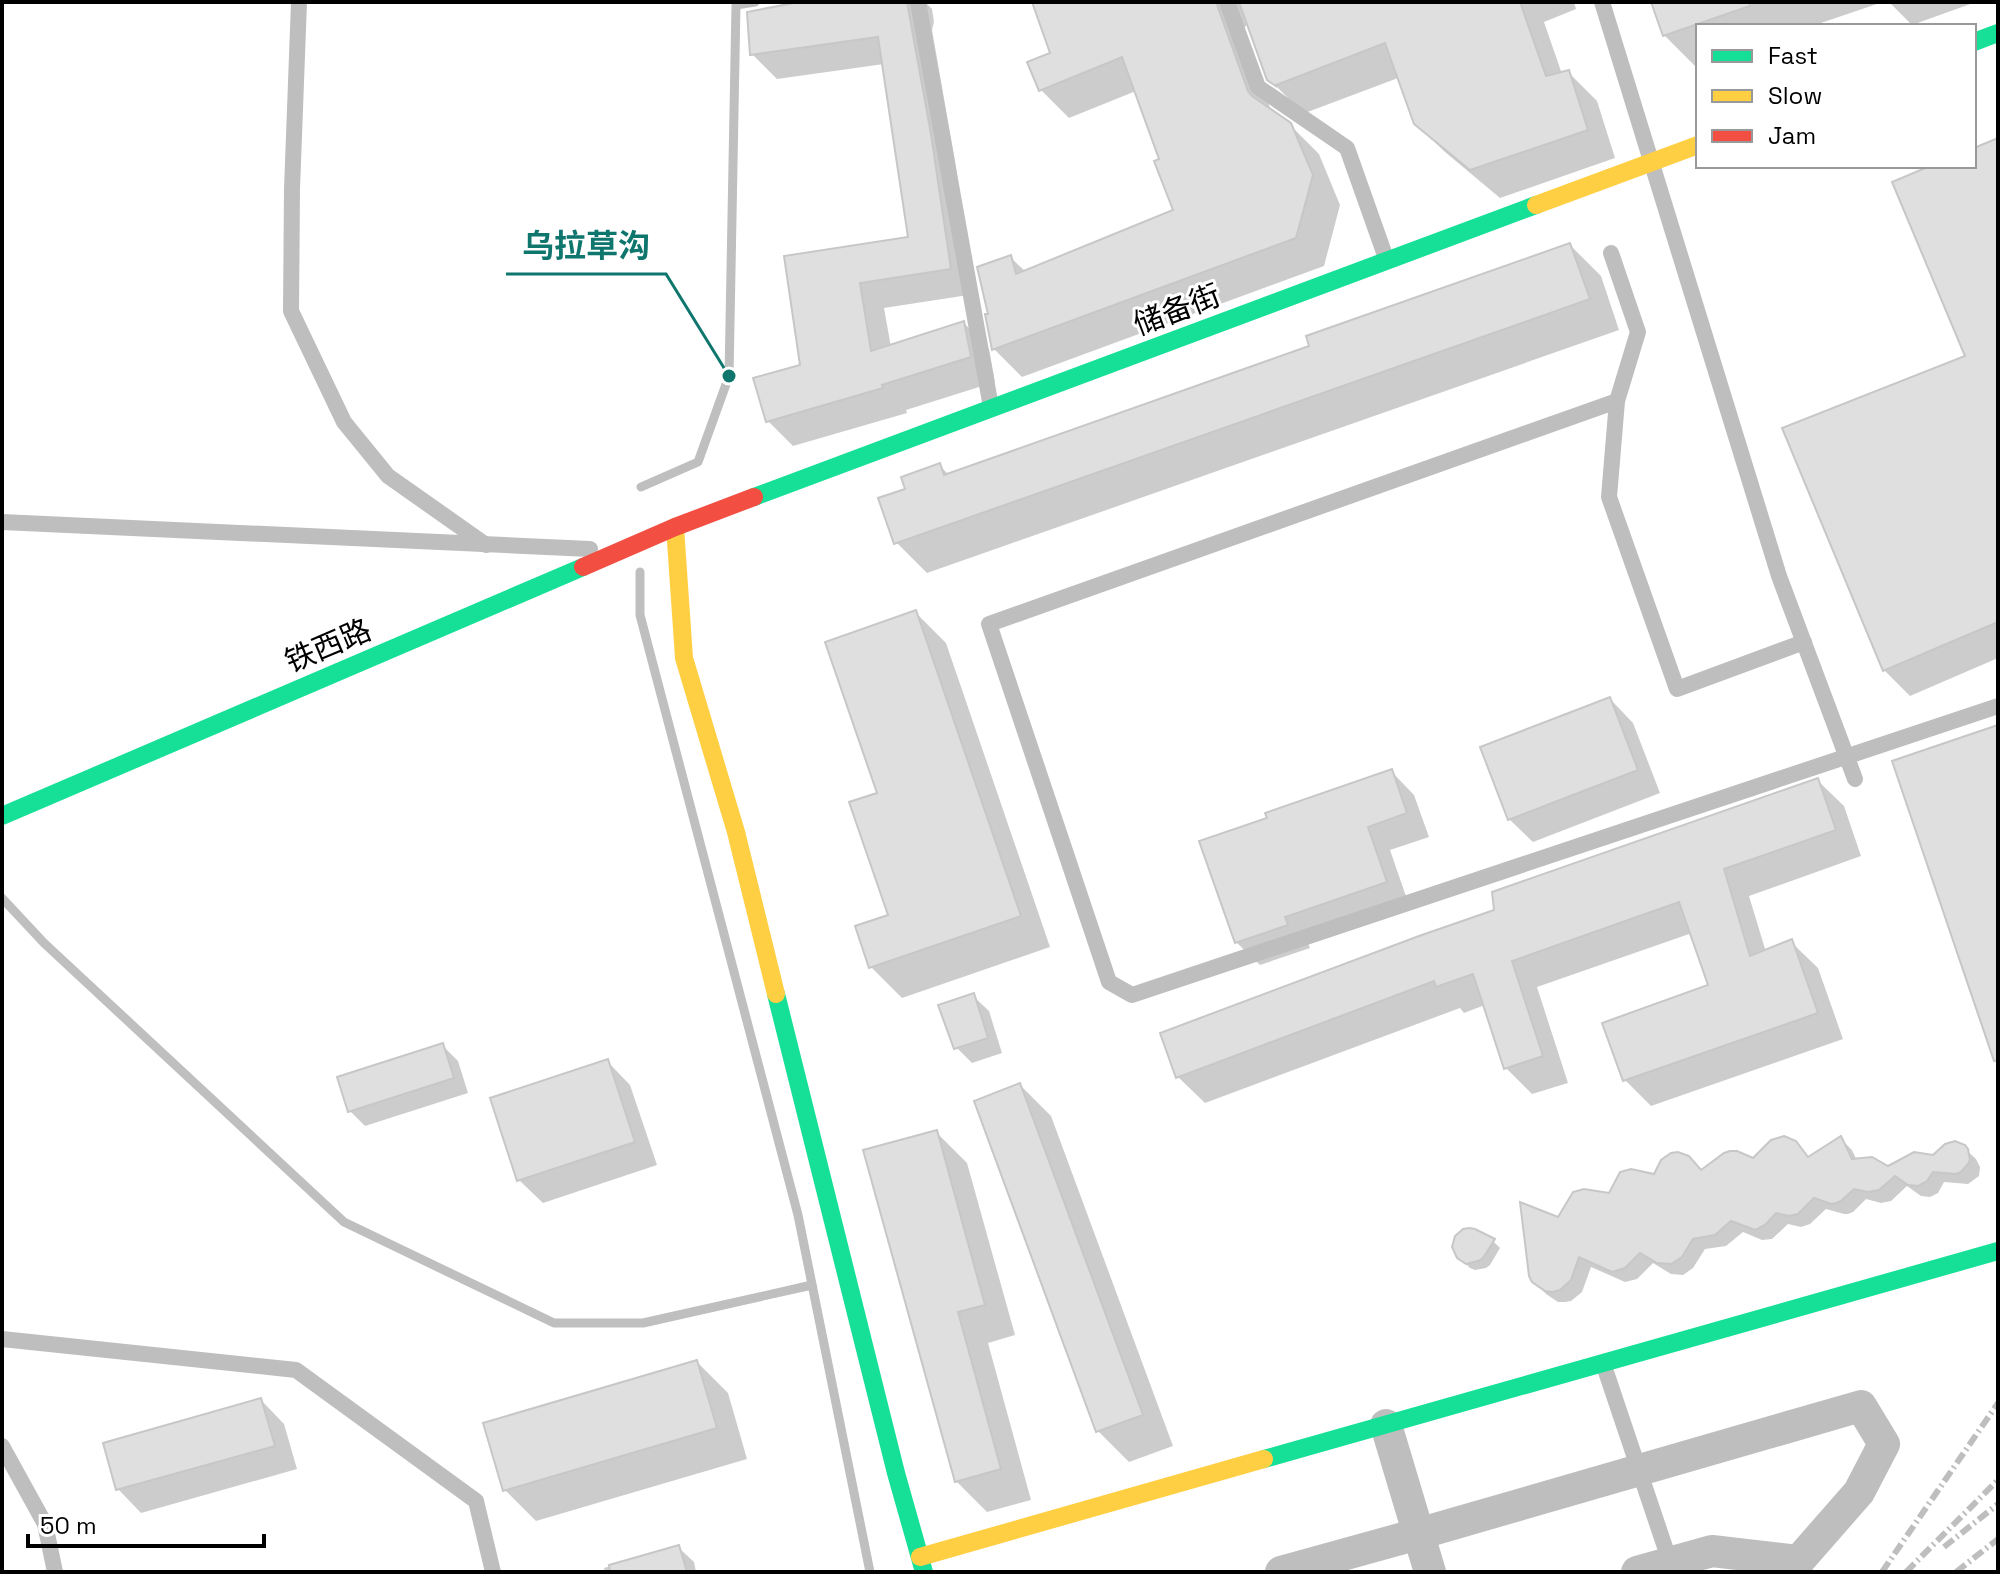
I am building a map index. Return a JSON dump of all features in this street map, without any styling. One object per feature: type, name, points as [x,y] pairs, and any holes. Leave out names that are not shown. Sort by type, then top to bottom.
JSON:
[{"type":"street","points":[[1976,41],[1998,33]]},
{"type":"street","name":"储备街","points":[[675,527],[1696,146]]},
{"type":"street","points":[[675,527],[684,658],[736,832],[888,1443],[922,1565],[1386,1425],[1998,1251]]},
{"type":"street","name":"铁西路","points":[[2,816],[675,527]]},
{"type":"street","points":[[1281,1572],[1861,1406],[1884,1444],[1859,1492],[1793,1566],[1712,1551],[1637,1572]]},
{"type":"street","points":[[1386,1425],[1430,1572]]},
{"type":"lane","points":[[299,2],[291,311],[344,422],[388,476],[486,545]]},
{"type":"lane","points":[[918,2],[992,409]]},
{"type":"lane","points":[[1227,2],[1258,87],[1347,148],[1387,261]]},
{"type":"lane","points":[[1602,2],[1779,576],[1855,779]]},
{"type":"lane","points":[[1611,253],[1638,332],[1617,401],[1609,497],[1677,689],[1804,642]]},
{"type":"lane","points":[[1617,401],[989,624],[1109,982],[1132,995],[1998,706]]},
{"type":"lane","points":[[2,522],[620,551]]},
{"type":"lane","points":[[2,1339],[296,1370],[476,1501],[493,1572]]},
{"type":"lane","points":[[1603,1363],[1670,1562]]},
{"type":"lane","points":[[2,1446],[45,1524],[55,1572]]},
{"type":"building","points":[[799,2],[907,2],[951,269],[860,283],[871,351],[964,321],[971,357],[882,385],[883,388],[766,422],[753,378],[800,365],[784,256],[908,237],[878,37],[750,55],[747,12]]},
{"type":"building","points":[[1032,2],[1216,2],[1248,91],[1291,123],[1313,175],[1296,238],[992,350],[985,314],[988,314],[977,267],[1011,255],[1016,274],[1173,210],[1154,161],[1159,159],[1122,57],[1039,91],[1027,62],[1050,53]]},
{"type":"building","points":[[1239,2],[1520,2],[1546,76],[1569,70],[1588,130],[1470,170],[1414,124],[1385,43],[1277,87],[1267,80]]},
{"type":"building","points":[[1651,2],[1750,2],[1750,6],[1663,36]]},
{"type":"building","points":[[1998,138],[1998,622],[1883,671],[1782,428],[1965,356],[1892,182],[1925,168],[1976,168],[1976,147]]},
{"type":"building","points":[[1570,243],[1590,299],[894,544],[878,498],[905,489],[901,477],[940,463],[944,475],[1309,346],[1306,336]]},
{"type":"building","points":[[916,610],[1021,916],[869,968],[855,926],[888,915],[849,802],[877,793],[825,642]]},
{"type":"building","points":[[1610,697],[1638,770],[1508,820],[1480,747]]},
{"type":"building","points":[[1998,725],[1998,1060],[1994,1061],[1892,761]]},
{"type":"building","points":[[1392,769],[1407,813],[1368,827],[1387,882],[1285,917],[1288,925],[1235,943],[1199,841],[1267,818],[1265,813]]},
{"type":"building","points":[[1818,778],[1836,830],[1724,869],[1750,956],[1792,939],[1818,1013],[1623,1081],[1602,1023],[1708,985],[1679,902],[1512,961],[1543,1056],[1504,1069],[1473,974],[1436,987],[1434,981],[1176,1078],[1160,1033],[1494,910],[1492,892]]},
{"type":"building","points":[[974,993],[988,1038],[954,1049],[938,1005]]},
{"type":"building","points":[[443,1043],[454,1078],[348,1112],[337,1077]]},
{"type":"building","points":[[608,1059],[635,1142],[517,1181],[490,1098]]},
{"type":"building","points":[[1020,1083],[1143,1415],[1096,1432],[974,1101]]},
{"type":"building","points":[[937,1130],[985,1305],[958,1312],[1001,1469],[955,1482],[863,1150]]},
{"type":"building","points":[[1784,1136],[1796,1141],[1808,1157],[1841,1136],[1852,1159],[1872,1157],[1888,1166],[1914,1152],[1933,1155],[1945,1144],[1955,1141],[1965,1145],[1970,1160],[1961,1172],[1933,1172],[1927,1181],[1918,1186],[1908,1185],[1895,1176],[1879,1190],[1868,1192],[1854,1189],[1836,1203],[1814,1198],[1798,1214],[1789,1216],[1776,1213],[1765,1225],[1755,1230],[1731,1221],[1715,1235],[1693,1239],[1682,1257],[1671,1264],[1657,1263],[1640,1253],[1625,1268],[1612,1272],[1579,1257],[1571,1280],[1560,1290],[1545,1291],[1532,1282],[1520,1202],[1558,1217],[1573,1192],[1584,1189],[1609,1193],[1620,1172],[1631,1169],[1654,1174],[1661,1160],[1671,1153],[1689,1156],[1701,1170],[1730,1151],[1753,1158],[1771,1140]]},
{"type":"building","points":[[1469,1228],[1495,1239],[1483,1258],[1466,1264],[1457,1258],[1452,1247],[1455,1236]]},
{"type":"building","points":[[697,1360],[717,1428],[503,1491],[483,1423]]},
{"type":"building","points":[[261,1398],[275,1446],[116,1490],[103,1443]]},
{"type":"building","points":[[679,1545],[687,1572],[610,1572],[609,1565]]},
{"type":"waterway","points":[[641,487],[698,462],[729,376],[736,5],[755,2]]},
{"type":"waterway","points":[[640,572],[640,615],[798,1215],[870,1572]]},
{"type":"waterway","points":[[2,898],[44,943],[344,1222],[554,1323],[643,1323],[812,1285]]},
{"type":"railway","points":[[1882,1572],[1998,1403]]},
{"type":"railway","points":[[1906,1572],[1998,1480]]},
{"type":"railway","points":[[1944,1547],[1998,1504]]},
{"type":"railway","points":[[1956,1572],[1998,1539]]},
{"type":"traffic: fast","points":[[1976,41],[1998,33]]},
{"type":"traffic: fast","points":[[754,497],[1536,205]]},
{"type":"traffic: fast","points":[[2,816],[583,567]]},
{"type":"traffic: fast","points":[[776,994],[896,1473],[924,1572]]},
{"type":"traffic: fast","points":[[1264,1459],[1998,1251]]},
{"type":"traffic: slow","points":[[1536,205],[1696,146]]},
{"type":"traffic: slow","points":[[675,527],[684,658],[736,832],[776,994]]},
{"type":"traffic: slow","points":[[920,1557],[1264,1459]]},
{"type":"traffic: jam","points":[[583,567],[754,497]]},
{"type":"place","name":"乌拉草沟","points":[[729,376]]}]
